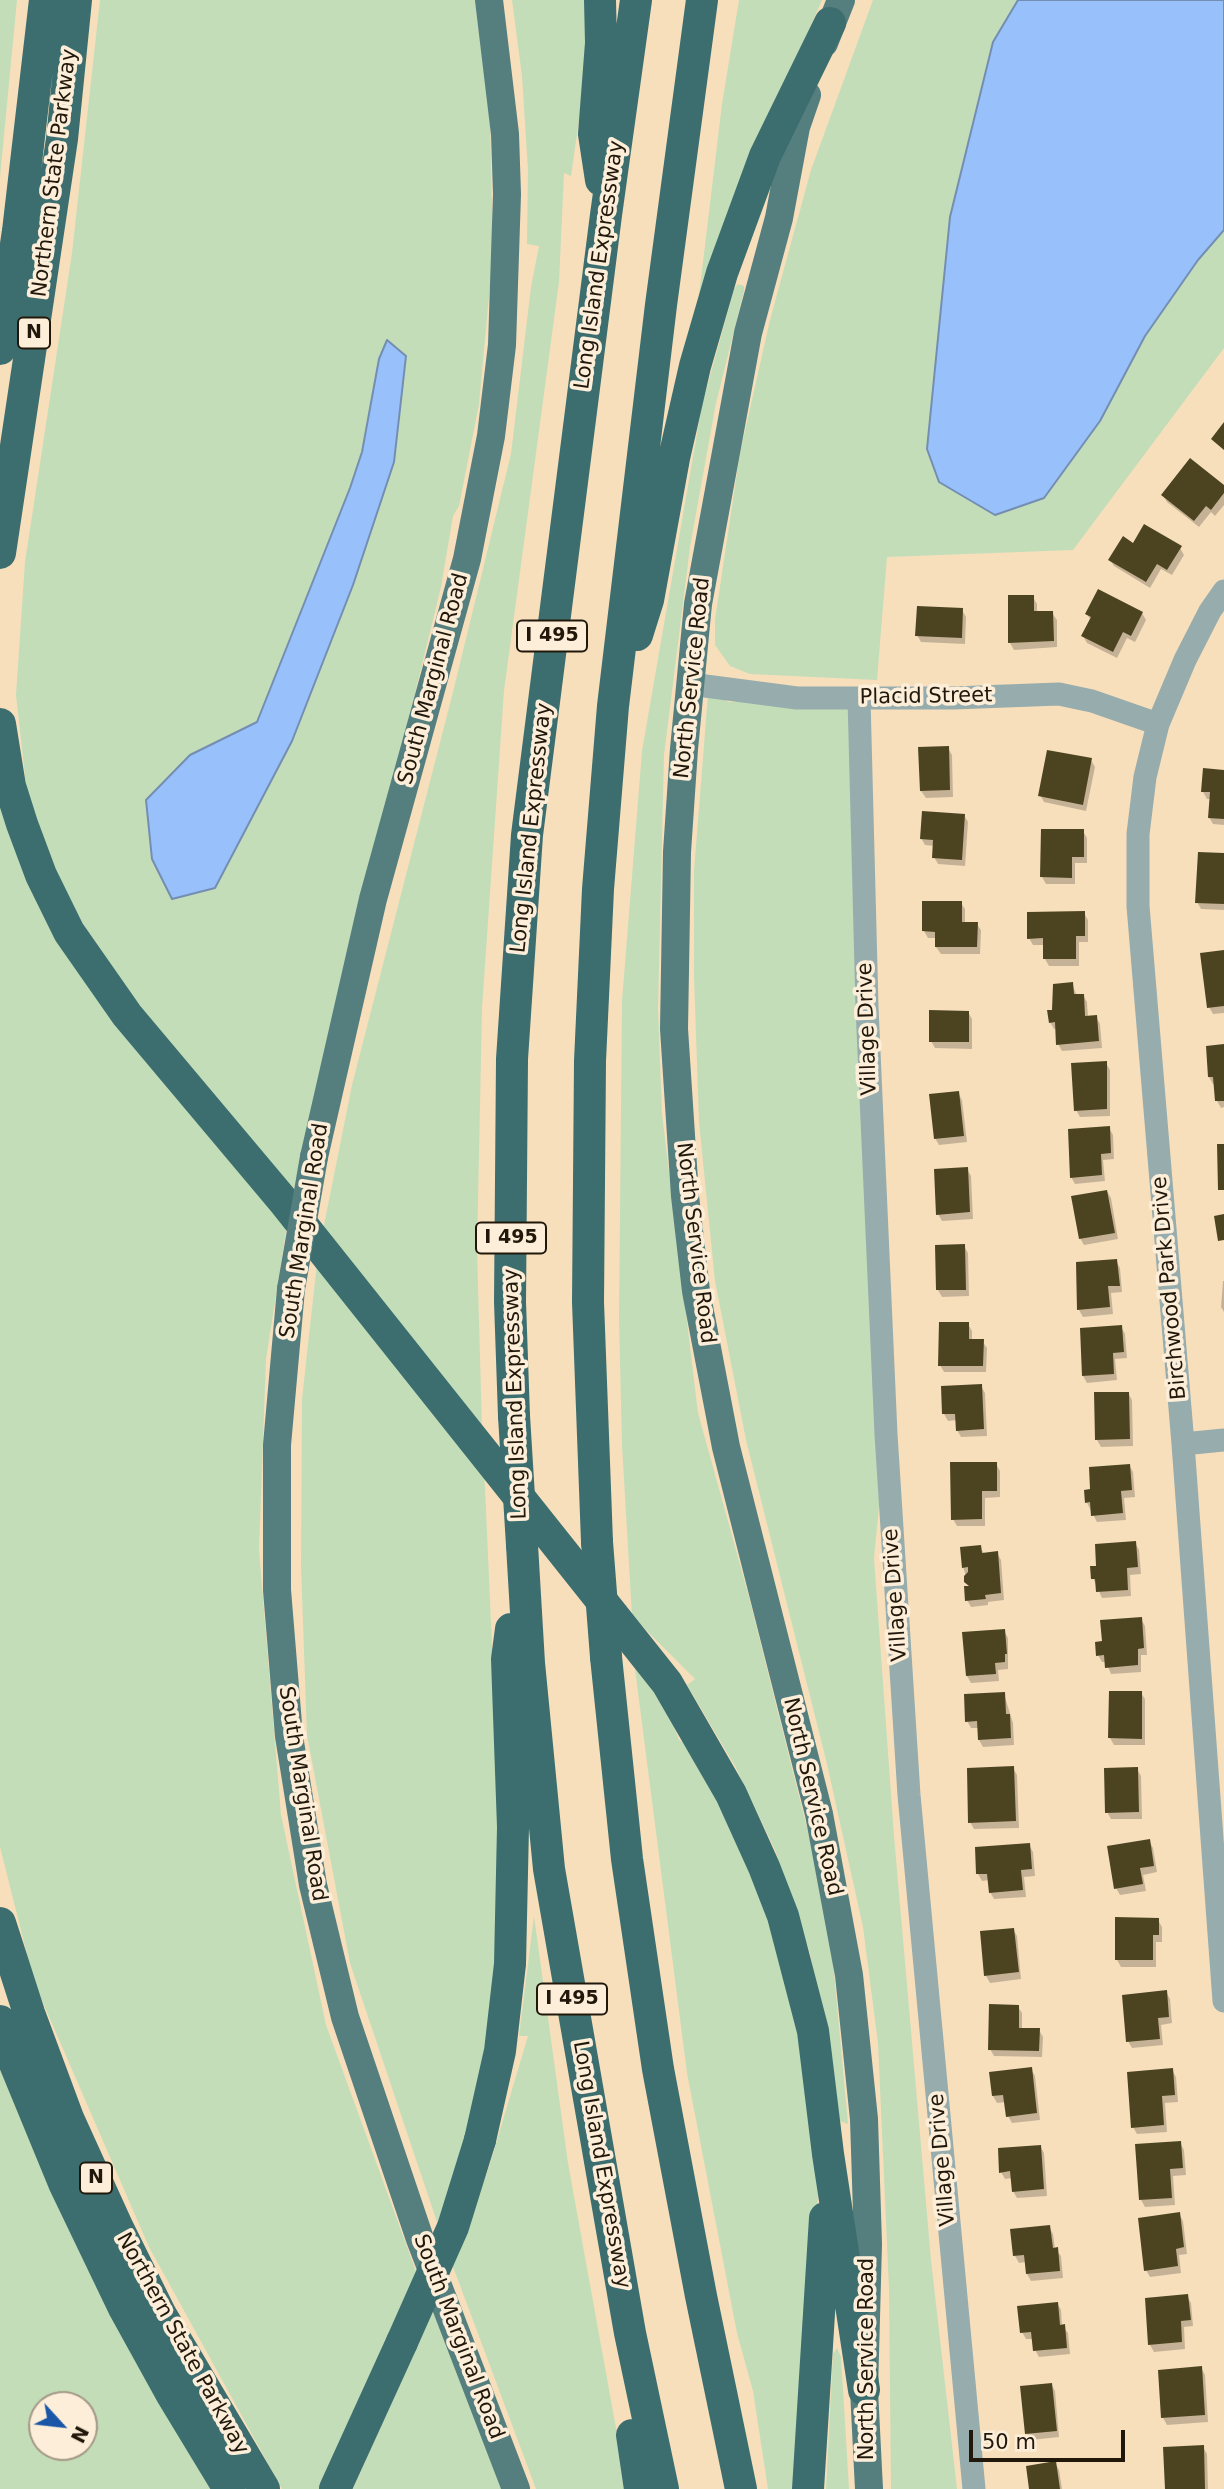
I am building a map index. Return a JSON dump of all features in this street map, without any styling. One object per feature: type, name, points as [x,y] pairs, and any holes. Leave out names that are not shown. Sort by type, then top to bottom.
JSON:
[{"type":"highway","name":"Northern State Parkway","points":[[0,349],[18,231],[45,0]]},
{"type":"highway","name":"Northern State Parkway","points":[[0,554],[46,251],[76,0]]},
{"type":"highway","points":[[64,112],[91,0]]},
{"type":"highway","points":[[600,0],[601,43],[594,134],[606,215]]},
{"type":"highway","name":"Long Island Expressway","points":[[636,0],[527,835],[512,1059],[510,1302],[522,1545],[518,1661],[549,1869],[631,2333],[663,2489]]},
{"type":"highway","points":[[702,0],[661,305],[613,706],[598,889],[590,1061],[588,1302],[597,1542],[626,1859],[657,2070],[741,2489]]},
{"type":"highway","points":[[613,706],[648,600],[674,458],[695,366],[722,273],[765,156],[836,11]]},
{"type":"highway","points":[[0,724],[10,786],[22,824],[41,875],[77,943],[127,1015],[285,1203],[667,1683],[702,1740],[736,1807],[783,1916],[813,2031],[828,2154],[864,2390]]},
{"type":"highway","points":[[335,2489],[453,2227],[480,2140],[500,2051],[510,1964],[518,1661]]},
{"type":"highway","name":"Northern State Parkway","points":[[0,1923],[29,2013],[68,2118],[117,2225],[162,2315],[264,2489]]},
{"type":"highway","name":"Northern State Parkway","points":[[0,2021],[64,2183],[124,2308],[172,2396],[229,2489]]},
{"type":"highway","points":[[808,2489],[828,2154]]},
{"type":"highway","points":[[631,2333],[628,2407],[640,2489]]},
{"type":"main road","name":"South Marginal Road","points":[[489,0],[505,134],[507,194],[502,345],[491,436],[467,559],[373,900],[314,1157],[291,1289],[277,1445],[277,1590],[289,1736],[313,1885],[345,2017],[411,2213],[516,2489]]},
{"type":"main road","name":"North Service Road","points":[[836,11],[796,127],[779,218],[748,333],[698,604],[684,749],[674,909],[674,1029],[685,1196],[696,1291],[726,1447],[819,1814],[849,1975],[865,2133],[868,2244],[864,2390],[869,2489]]},
{"type":"street","name":"Birchwood Park Drive","points":[[1224,592],[1210,611],[1185,660],[1158,724],[1145,777],[1138,834],[1138,906],[1183,1444],[1224,2001]]},
{"type":"street","name":"Placid Street","points":[[690,684],[797,698],[1059,694],[1092,701],[1158,724]]},
{"type":"street","name":"Village Drive","points":[[859,698],[867,1007],[885,1420],[904,1725],[974,2489]]},
{"type":"street","points":[[1183,1444],[1224,1440]]},
{"type":"green space","points":[[0,0],[17,0],[0,177]]},
{"type":"green space","points":[[100,0],[475,0],[490,120],[493,253],[479,404],[459,506],[453,516],[441,587],[292,1196],[117,984],[65,897],[27,794],[16,695],[25,562],[72,253]]},
{"type":"green space","points":[[512,0],[586,0],[589,20],[571,176],[564,173],[559,282],[504,691],[482,1008],[477,1249],[482,1429],[323,1230],[352,1085],[511,454],[531,287],[539,246],[527,244],[528,170],[522,76]]},
{"type":"green space","points":[[739,0],[822,0],[760,141],[696,320],[722,104]]},
{"type":"green space","points":[[873,0],[1224,0],[1224,348],[1073,550],[887,557],[877,680],[750,674],[730,666],[715,645],[715,620],[740,453],[770,320],[811,170]]},
{"type":"green space","points":[[738,284],[744,286],[744,291],[716,403],[690,547],[664,755],[658,1009],[662,1114],[698,1413],[749,1597],[810,1840],[832,1951],[848,2124],[840,2121],[810,1953],[775,1850],[735,1766],[687,1685],[695,1679],[632,1616],[622,1445],[619,1319],[622,1001],[642,751],[702,405],[734,289]]},
{"type":"green space","points":[[709,682],[728,702],[859,698],[886,1434],[874,1558],[894,1836],[931,2260],[957,2489],[891,2489],[889,2289],[878,2043],[863,1927],[827,1764],[746,1440],[715,1281],[699,1122],[694,976],[694,871]]},
{"type":"green space","points":[[0,777],[28,880],[287,1225],[266,1359],[259,1550],[281,1815],[326,2025],[418,2277],[321,2489],[282,2489],[149,2247],[34,1982],[0,1847]]},
{"type":"green space","points":[[317,1263],[484,1466],[501,1846],[496,1989],[475,2128],[439,2228],[350,1963],[307,1735],[301,1566],[302,1399]]},
{"type":"green space","points":[[634,1661],[668,1710],[679,1740],[700,1753],[789,1969],[812,2096],[818,2196],[799,2489],[768,2489],[753,2391],[737,2333],[687,2073]]},
{"type":"green space","points":[[534,1916],[568,2163],[627,2489],[536,2489],[452,2264],[489,2167],[528,2036],[519,2036]]},
{"type":"green space","points":[[0,2045],[215,2489],[0,2489]]},
{"type":"green space","points":[[434,2305],[501,2489],[353,2489],[419,2339]]},
{"type":"green space","points":[[837,2348],[841,2357],[849,2489],[826,2489],[833,2354]]},
{"type":"water","points":[[1018,0],[1224,0],[1224,230],[1198,260],[1145,336],[1100,421],[1044,498],[995,515],[939,482],[927,449],[950,217],[993,42]]},
{"type":"water","points":[[387,340],[406,356],[394,462],[353,585],[292,741],[215,888],[172,899],[152,859],[146,800],[190,755],[257,722],[350,488],[362,452],[379,359]]},
{"type":"building","points":[[1224,422],[1224,450],[1211,439]]},
{"type":"building","points":[[1190,458],[1224,485],[1224,493],[1211,510],[1206,506],[1194,521],[1161,495]]},
{"type":"building","points":[[1144,524],[1182,546],[1167,570],[1157,564],[1146,582],[1108,560],[1123,536],[1133,543]]},
{"type":"building","points":[[1098,589],[1143,612],[1131,636],[1123,632],[1113,652],[1081,636],[1091,617],[1085,614]]},
{"type":"building","points":[[1008,595],[1034,595],[1034,611],[1053,611],[1054,641],[1008,643]]},
{"type":"building","points":[[917,606],[963,608],[962,638],[915,636]]},
{"type":"building","points":[[949,746],[950,790],[920,791],[918,747]]},
{"type":"building","points":[[1047,750],[1092,758],[1083,805],[1038,796]]},
{"type":"building","points":[[1203,768],[1224,770],[1224,819],[1208,818],[1210,792],[1201,792]]},
{"type":"building","points":[[922,811],[965,814],[962,860],[932,858],[933,840],[920,839]]},
{"type":"building","points":[[1041,829],[1084,829],[1084,857],[1072,857],[1072,878],[1040,877]]},
{"type":"building","points":[[1198,852],[1224,853],[1224,904],[1195,903]]},
{"type":"building","points":[[922,901],[962,901],[962,922],[978,922],[977,947],[935,947],[935,932],[922,931]]},
{"type":"building","points":[[1085,911],[1085,936],[1076,936],[1076,959],[1043,959],[1043,938],[1027,939],[1027,912]]},
{"type":"building","points":[[1224,950],[1224,1006],[1207,1008],[1200,953]]},
{"type":"building","points":[[1073,982],[1074,994],[1084,994],[1085,1016],[1097,1015],[1099,1041],[1056,1045],[1055,1022],[1049,1023],[1047,1010],[1052,1010],[1053,984]]},
{"type":"building","points":[[929,1010],[969,1011],[969,1042],[929,1042]]},
{"type":"building","points":[[1224,1044],[1224,1101],[1215,1101],[1213,1077],[1208,1077],[1206,1046]]},
{"type":"building","points":[[1107,1061],[1107,1109],[1074,1111],[1071,1063]]},
{"type":"building","points":[[959,1091],[964,1136],[934,1139],[929,1094]]},
{"type":"building","points":[[1110,1126],[1111,1153],[1101,1154],[1102,1175],[1070,1178],[1068,1129]]},
{"type":"building","points":[[1217,1144],[1224,1144],[1224,1190],[1218,1190]]},
{"type":"building","points":[[968,1167],[970,1212],[936,1215],[934,1169]]},
{"type":"building","points":[[1107,1190],[1115,1233],[1079,1239],[1071,1196]]},
{"type":"building","points":[[1224,1214],[1224,1240],[1218,1241],[1214,1216]]},
{"type":"building","points":[[965,1244],[966,1290],[936,1290],[935,1245]]},
{"type":"building","points":[[1117,1259],[1120,1286],[1108,1286],[1110,1307],[1077,1310],[1076,1262]]},
{"type":"building","points":[[939,1322],[969,1322],[969,1339],[984,1339],[983,1366],[938,1366]]},
{"type":"building","points":[[1122,1325],[1124,1352],[1113,1353],[1114,1374],[1082,1376],[1080,1328]]},
{"type":"building","points":[[982,1384],[984,1429],[956,1431],[955,1414],[942,1414],[941,1386]]},
{"type":"building","points":[[1094,1392],[1129,1392],[1130,1439],[1095,1440]]},
{"type":"building","points":[[950,1462],[997,1462],[997,1491],[982,1491],[982,1519],[951,1520]]},
{"type":"building","points":[[1130,1464],[1132,1490],[1121,1491],[1123,1513],[1091,1516],[1090,1502],[1085,1503],[1084,1490],[1090,1489],[1089,1467]]},
{"type":"building","points":[[1136,1541],[1138,1567],[1127,1568],[1128,1590],[1096,1592],[1090,1566],[1096,1566],[1095,1544]]},
{"type":"building","points":[[981,1545],[982,1553],[998,1551],[1001,1593],[985,1595],[986,1599],[965,1601],[964,1586],[969,1586],[964,1582],[964,1576],[968,1567],[962,1568],[960,1547]]},
{"type":"building","points":[[1142,1617],[1144,1648],[1138,1649],[1138,1665],[1105,1668],[1104,1655],[1096,1656],[1095,1642],[1102,1641],[1100,1620]]},
{"type":"building","points":[[1005,1629],[1007,1654],[1005,1662],[995,1663],[996,1674],[966,1676],[962,1632]]},
{"type":"building","points":[[1109,1691],[1142,1691],[1142,1739],[1108,1738]]},
{"type":"building","points":[[1005,1692],[1006,1714],[1010,1714],[1011,1738],[978,1740],[977,1721],[965,1722],[964,1694]]},
{"type":"building","points":[[1014,1766],[1016,1821],[968,1823],[967,1768]]},
{"type":"building","points":[[1138,1767],[1139,1812],[1105,1813],[1104,1768]]},
{"type":"building","points":[[1150,1839],[1154,1866],[1140,1868],[1143,1884],[1114,1889],[1107,1846]]},
{"type":"building","points":[[1030,1843],[1032,1869],[1021,1870],[1023,1890],[989,1893],[987,1874],[976,1874],[975,1847]]},
{"type":"building","points":[[1115,1917],[1159,1918],[1159,1935],[1153,1935],[1153,1960],[1115,1960]]},
{"type":"building","points":[[1014,1928],[1019,1972],[984,1976],[980,1931]]},
{"type":"building","points":[[1167,1990],[1169,2017],[1158,2018],[1160,2039],[1126,2042],[1122,1995]]},
{"type":"building","points":[[989,2004],[1019,2005],[1019,2028],[1040,2028],[1039,2051],[988,2050]]},
{"type":"building","points":[[1032,2067],[1037,2113],[1006,2117],[1003,2095],[992,2096],[989,2072]]},
{"type":"building","points":[[1173,2068],[1175,2095],[1162,2096],[1164,2125],[1131,2128],[1127,2072]]},
{"type":"building","points":[[1181,2141],[1183,2168],[1170,2169],[1172,2198],[1139,2200],[1135,2144]]},
{"type":"building","points":[[1041,2145],[1044,2189],[1012,2192],[1010,2171],[999,2173],[998,2148]]},
{"type":"building","points":[[1180,2212],[1184,2247],[1176,2249],[1178,2266],[1144,2271],[1138,2218]]},
{"type":"building","points":[[1050,2225],[1053,2248],[1058,2247],[1060,2271],[1026,2274],[1024,2255],[1013,2256],[1010,2229]]},
{"type":"building","points":[[1188,2294],[1191,2320],[1181,2321],[1182,2342],[1148,2345],[1145,2298]]},
{"type":"building","points":[[1058,2302],[1060,2325],[1065,2324],[1067,2348],[1033,2351],[1031,2332],[1020,2333],[1017,2306]]},
{"type":"building","points":[[1202,2366],[1205,2415],[1161,2418],[1158,2370]]},
{"type":"building","points":[[1052,2383],[1057,2431],[1025,2434],[1020,2386]]},
{"type":"building","points":[[1204,2445],[1205,2489],[1165,2489],[1163,2447]]},
{"type":"building","points":[[1056,2461],[1060,2489],[1029,2489],[1026,2466]]}]
